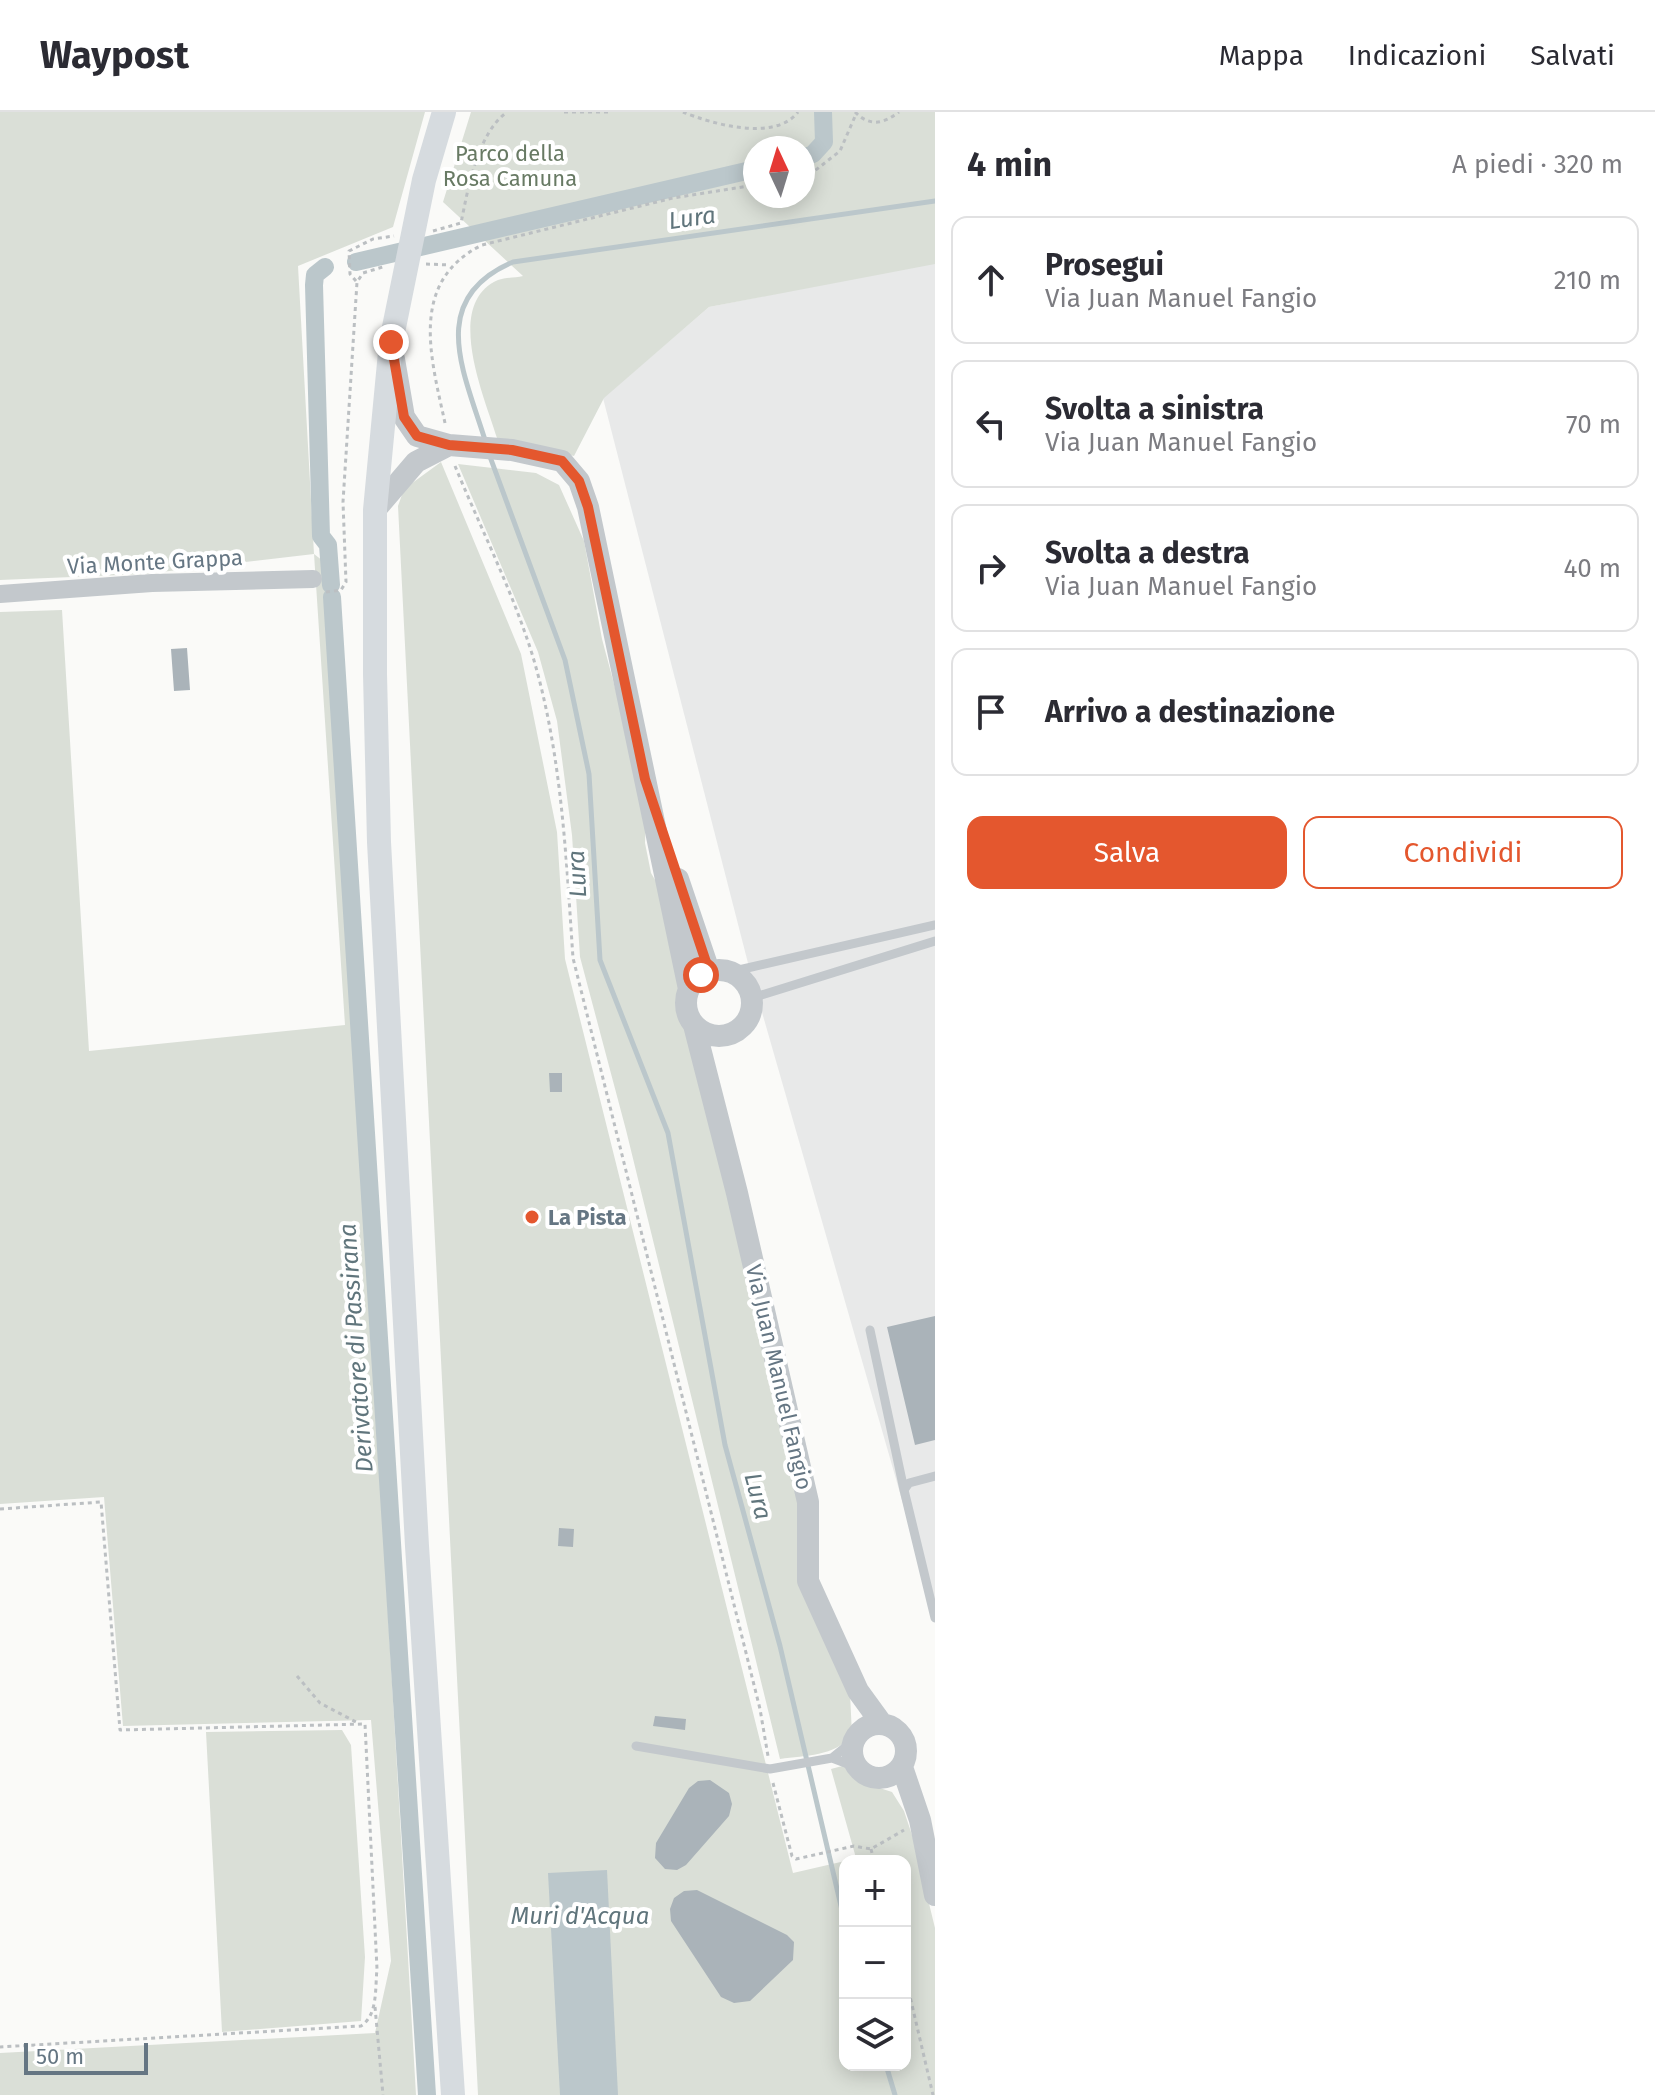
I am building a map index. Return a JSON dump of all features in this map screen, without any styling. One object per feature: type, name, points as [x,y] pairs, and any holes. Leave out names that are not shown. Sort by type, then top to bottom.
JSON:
[{"type":"main road","points":[[444,112],[424,180],[391,342],[375,510],[379,842],[426,1715],[453,2095]]},
{"type":"street","name":"Via Juan Manuel Fangio","points":[[391,342],[404,417],[417,436],[451,448],[512,450],[562,461],[579,481],[588,507],[689,989],[686,1007],[703,1057],[808,1502],[808,1581],[858,1691],[882,1724]]},
{"type":"street","points":[[375,510],[416,462],[451,448]]},
{"type":"street","name":"Via Monte Grappa","points":[[0,594],[152,583],[319,585]]},
{"type":"street","name":"Via Juan Manuel Fangio","points":[[645,779],[720,972],[745,982],[752,998]]},
{"type":"street","points":[[689,989],[720,972]]},
{"type":"street","points":[[694,1025],[717,1036],[727,1035],[749,1017],[752,998]]},
{"type":"street","points":[[703,1057],[717,1036]]},
{"type":"street","name":"Via Juan Manuel Fangio","points":[[855,1738],[858,1691]]},
{"type":"street","points":[[919,1832],[920,1820],[902,1767],[907,1749],[904,1740],[891,1727],[882,1724],[867,1727],[855,1738],[851,1754],[856,1767],[866,1776],[882,1779],[901,1798],[919,1832],[935,1895]]},
{"type":"street","points":[[882,1779],[902,1767]]},
{"type":"lane","points":[[720,972],[935,925]]},
{"type":"lane","points":[[752,998],[935,941]]},
{"type":"lane","points":[[870,1330],[935,1618]]},
{"type":"lane","points":[[904,1490],[909,1483],[935,1476]]},
{"type":"lane","points":[[636,1746],[775,1769],[832,1758],[855,1738]]},
{"type":"lane","points":[[832,1758],[856,1767]]},
{"type":"path","points":[[564,112],[608,112]]},
{"type":"path","points":[[683,112],[727,125],[769,127],[787,122],[798,112]]},
{"type":"path","points":[[815,171],[840,151],[856,113],[865,121],[882,123],[899,112]]},
{"type":"path","points":[[743,187],[673,198],[482,245],[450,265],[433,302],[429,329],[451,448],[532,655],[549,721],[565,835],[573,958],[775,1769],[792,1856],[801,1860],[849,1847],[871,1849],[919,1832]]},
{"type":"path","points":[[420,264],[450,265]]},
{"type":"path","points":[[319,585],[337,591],[346,582],[343,502],[357,282],[363,273],[389,265]]},
{"type":"path","points":[[0,1509],[101,1502],[120,1730],[365,1724]]},
{"type":"path","points":[[297,1676],[320,1703],[352,1721],[365,1724]]},
{"type":"path","points":[[365,1724],[377,1969],[374,2003],[383,2095]]},
{"type":"path","points":[[871,1849],[872,1855]]},
{"type":"path","points":[[911,1999],[933,2095]]},
{"type":"path","points":[[0,2047],[361,2026],[368,2021],[374,2003]]},
{"type":"shaded area","points":[[935,262],[935,1615],[749,967],[603,398],[709,307]]},
{"type":"green space","points":[[0,112],[425,112],[393,227],[298,266],[314,554],[144,574],[0,580]]},
{"type":"green space","name":"Parco della Rosa Camuna","points":[[471,112],[935,112],[935,264],[709,307],[604,398],[574,456],[497,438],[478,377],[470,330],[473,309],[482,292],[498,280],[523,276],[443,202]]},
{"type":"green space","name":"La Pista","points":[[441,462],[521,654],[557,832],[565,959],[793,1873],[839,1862],[839,2071],[911,2071],[911,1855],[855,1855],[831,1769],[846,1765],[861,1782],[892,1792],[904,1811],[913,1838],[935,1928],[935,2095],[478,2095],[398,506],[404,489]]},
{"type":"green space","points":[[458,464],[536,473],[559,485],[584,541],[602,639],[646,804],[645,843],[651,873],[658,885],[801,1503],[803,1527],[850,1693],[852,1735],[828,1751],[780,1759],[626,1130],[580,957],[572,835],[557,721],[538,652]]},
{"type":"green space","points":[[314,554],[327,564],[416,2095],[0,2095],[0,2053],[375,2033],[391,1961],[371,1720],[123,1726],[104,1497],[0,1504],[0,612],[62,610],[89,1051],[345,1025]]},
{"type":"green space","points":[[342,1730],[351,1745],[365,1957],[361,2021],[222,2032],[206,1732]]},
{"type":"water","name":"Muri d'Acqua","points":[[607,1870],[618,2095],[560,2095],[548,1873]]},
{"type":"building","points":[[187,648],[190,690],[174,691],[171,649]]},
{"type":"building","points":[[549,1073],[562,1073],[562,1092],[550,1092]]},
{"type":"building","points":[[935,1316],[935,1440],[915,1445],[887,1327]]},
{"type":"building","points":[[559,1528],[574,1529],[573,1547],[558,1546]]},
{"type":"building","points":[[655,1716],[686,1719],[685,1730],[653,1726]]},
{"type":"building","points":[[710,1780],[729,1793],[732,1804],[729,1816],[686,1865],[677,1870],[665,1869],[655,1858],[656,1843],[689,1788],[698,1781]]},
{"type":"building","points":[[697,1890],[787,1935],[794,1942],[793,1960],[750,2001],[734,2003],[721,1997],[671,1921],[670,1909],[674,1898],[684,1891]]},
{"type":"waterway","name":"Derivatore di Passirana","points":[[815,152],[824,142],[823,112]]},
{"type":"waterway","name":"Derivatore di Passirana","points":[[356,262],[743,172]]},
{"type":"waterway","name":"Lura","points":[[485,440],[462,364],[458,339],[460,317],[469,296],[486,277],[513,262],[935,201]]},
{"type":"waterway","name":"Derivatore di Passirana","points":[[325,267],[315,275],[314,285],[321,536],[328,545],[331,585]]},
{"type":"waterway","name":"Lura","points":[[489,454],[565,660],[589,774],[600,960],[668,1133],[725,1445],[780,1646],[839,1897]]},
{"type":"waterway","name":"Derivatore di Passirana","points":[[332,597],[427,2095]]},
{"type":"waterway","name":"Lura","points":[[888,2071],[895,2095]]},
{"type":"place","name":"La Pista","points":[[532,1217]]},
{"type":"route","points":[[391,342],[404,417],[417,436],[449,445],[512,450],[562,461],[579,481],[588,507],[645,779],[709,971],[701,975]]}]
